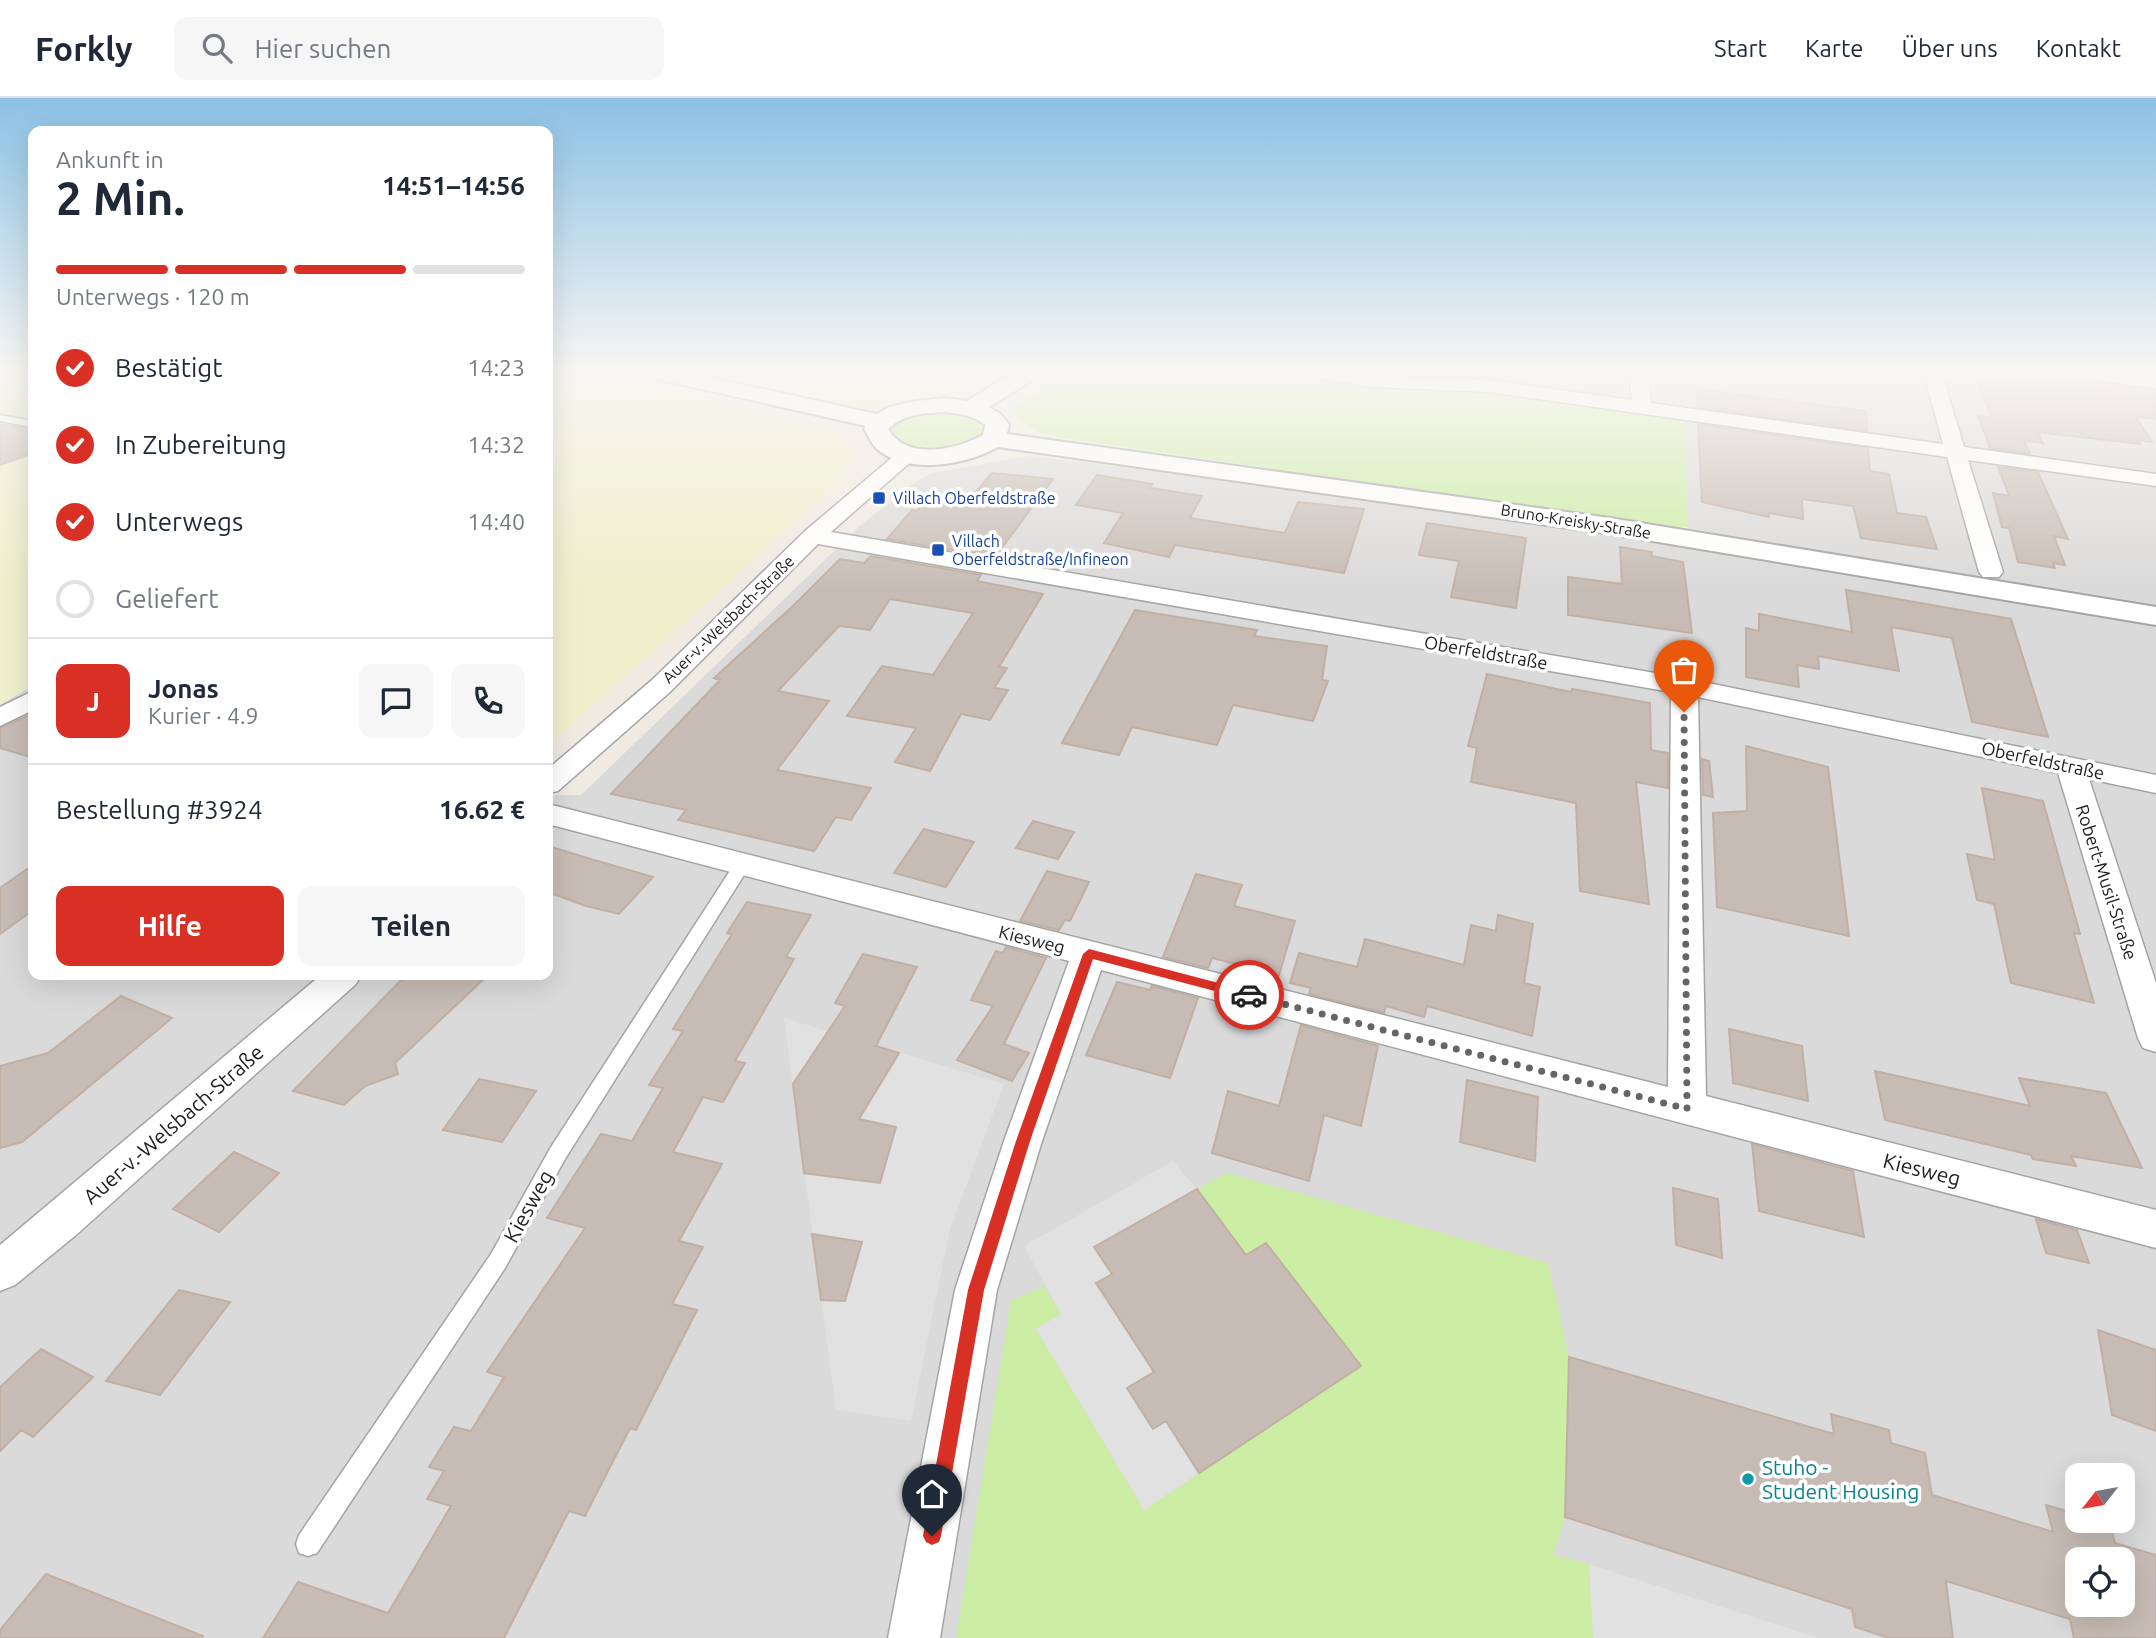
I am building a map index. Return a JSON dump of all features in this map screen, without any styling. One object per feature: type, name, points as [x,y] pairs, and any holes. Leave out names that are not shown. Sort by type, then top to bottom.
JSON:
[{"type":"street","name":"Bruno-Kreisky-Straße","points":[[888,446],[908,454],[950,455],[984,446]]},
{"type":"street","name":"Bruno-Kreisky-Straße","points":[[1043,446],[1610,526],[2156,616]]},
{"type":"street","points":[[1911,446],[2156,480]]},
{"type":"street","points":[[1952,446],[1992,572]]},
{"type":"street","name":"Auer-v.-Welsbach-Straße","points":[[553,780],[660,686],[813,536],[908,454]]},
{"type":"street","name":"Oberfeldstraße","points":[[813,536],[1684,686],[2156,783]]},
{"type":"street","points":[[1684,686],[1687,1109]]},
{"type":"street","points":[[0,718],[28,702]]},
{"type":"street","name":"Robert-Musil-Straße","points":[[2070,766],[2156,1038]]},
{"type":"street","name":"Kiesweg","points":[[553,815],[2156,1229]]},
{"type":"street","points":[[914,1638],[976,1290],[1023,1141],[1089,954]]},
{"type":"street","name":"Auer-v.-Welsbach-Straße","points":[[0,1271],[61,1222],[338,980]]},
{"type":"lane","name":"Kiesweg","points":[[308,1544],[498,1261],[558,1153],[743,864]]},
{"type":"shaded area","points":[[1685,446],[2156,446],[2156,1638],[0,1638],[0,705],[28,688],[28,980],[553,980],[553,795],[581,795],[862,524],[917,481],[932,473],[1030,456],[1255,483],[1695,549],[1688,527]]},
{"type":"shaded area","points":[[784,1018],[1004,1084],[950,1229],[911,1421],[836,1410]]},
{"type":"shaded area","points":[[1173,1161],[1197,1189],[1094,1247],[1112,1274],[1096,1283],[1154,1372],[1127,1389],[1152,1429],[1166,1421],[1199,1473],[1144,1510],[1036,1329],[1061,1314],[1024,1246]]},
{"type":"shaded area","points":[[1589,1564],[1818,1638],[1593,1638]]},
{"type":"green space","points":[[0,446],[28,446],[28,688],[0,705]]},
{"type":"green space","points":[[553,446],[847,446],[855,456],[833,479],[837,483],[553,742]]},
{"type":"green space","points":[[904,446],[961,446],[948,450],[928,451]]},
{"type":"green space","points":[[1117,446],[1685,446],[1688,527],[1671,527]]},
{"type":"green space","points":[[1227,1173],[1548,1263],[1569,1357],[1565,1517],[1554,1555],[1589,1564],[1593,1638],[956,1638],[1011,1301],[1044,1286],[1061,1314],[1036,1328],[1144,1510],[1361,1366],[1266,1243],[1233,1262],[1197,1189]]},
{"type":"building","points":[[0,446],[28,446],[28,455],[0,465]]},
{"type":"building","points":[[1699,446],[1868,448],[1870,471],[1889,474],[1897,513],[1926,517],[1937,549],[1861,538],[1853,506],[1802,499],[1803,519],[1769,513],[1769,517],[1702,502]]},
{"type":"building","points":[[1989,446],[2026,446],[2030,454]]},
{"type":"building","points":[[1998,467],[2038,472],[2068,539],[2054,536],[2065,565],[2053,563],[2055,568],[2018,562],[2009,528],[2002,527],[1993,493],[2009,496]]},
{"type":"building","points":[[992,473],[1053,479],[995,557],[887,539],[912,510],[917,511],[931,495],[968,501]]},
{"type":"building","points":[[1097,475],[1152,484],[1150,488],[1202,496],[1190,518],[1285,533],[1298,502],[1364,509],[1344,573],[1175,545],[1169,557],[1104,543],[1123,513],[1076,505]]},
{"type":"building","points":[[1427,523],[1526,538],[1516,608],[1451,597],[1459,561],[1419,555]]},
{"type":"building","points":[[1620,547],[1652,552],[1651,556],[1683,562],[1692,633],[1568,615],[1568,577],[1622,584]]},
{"type":"building","points":[[871,556],[981,575],[977,581],[1043,594],[999,667],[1007,668],[994,688],[1008,690],[990,720],[961,714],[930,771],[895,762],[916,728],[847,716],[882,666],[933,675],[973,613],[890,599],[870,630],[839,626],[778,691],[829,701],[777,770],[871,788],[851,820],[836,817],[814,851],[678,820],[686,810],[611,794],[720,680],[714,678],[840,559],[864,563]]},
{"type":"building","points":[[1846,590],[2011,619],[2048,737],[1972,722],[1952,638],[1891,627],[1899,671],[1818,656],[1819,669],[1797,665],[1799,687],[1746,677],[1746,628],[1759,631],[1759,614],[1852,632]]},
{"type":"building","points":[[1135,610],[1257,630],[1254,636],[1327,646],[1322,680],[1328,681],[1313,721],[1233,705],[1217,745],[1132,727],[1119,755],[1062,743]]},
{"type":"building","points":[[1487,674],[1571,692],[1572,689],[1650,703],[1651,750],[1668,753],[1668,788],[1636,782],[1649,904],[1580,891],[1576,803],[1471,782],[1477,748],[1468,746]]},
{"type":"building","points":[[28,715],[28,756],[0,748],[0,728]]},
{"type":"building","points":[[1746,746],[1828,767],[1849,936],[1717,907],[1713,813],[1747,811]]},
{"type":"building","points":[[1702,759],[1709,761],[1713,797],[1703,795]]},
{"type":"building","points":[[1982,788],[2043,801],[2080,934],[2074,933],[2094,1003],[2011,983],[1994,904],[1977,900],[1967,854],[1995,860]]},
{"type":"building","points":[[1033,821],[1074,832],[1058,859],[1016,848]]},
{"type":"building","points":[[924,829],[974,842],[946,887],[894,873]]},
{"type":"building","points":[[553,847],[653,877],[619,914],[553,894]]},
{"type":"building","points":[[28,868],[28,914],[0,934],[0,888]]},
{"type":"building","points":[[1047,871],[1089,882],[1070,921],[1065,920],[1059,930],[1020,921]]},
{"type":"building","points":[[1196,874],[1242,885],[1234,906],[1295,921],[1279,975],[1212,958],[1208,968],[1163,957]]},
{"type":"building","points":[[747,902],[811,915],[786,957],[794,959],[735,1061],[745,1063],[723,1102],[703,1097],[673,1152],[722,1164],[679,1241],[703,1247],[672,1304],[697,1310],[636,1430],[630,1428],[585,1516],[569,1511],[504,1638],[263,1638],[298,1582],[388,1613],[451,1506],[427,1499],[444,1471],[429,1467],[454,1427],[471,1431],[504,1377],[487,1372],[585,1228],[547,1218],[601,1134],[632,1141],[663,1088],[649,1085],[683,1031],[673,1029],[732,934],[727,933]]},
{"type":"building","points":[[1498,915],[1533,924],[1524,983],[1540,987],[1532,1036],[1427,1006],[1424,1017],[1386,1006],[1384,1013],[1309,994],[1311,988],[1290,983],[1299,953],[1357,967],[1365,939],[1464,965],[1471,925],[1496,931]]},
{"type":"building","points":[[1006,947],[1046,958],[1004,1044],[1029,1053],[1012,1081],[957,1060],[993,1006],[971,1000],[996,951],[1003,953]]},
{"type":"building","points":[[863,954],[917,967],[876,1046],[899,1053],[859,1119],[896,1127],[880,1183],[804,1173],[793,1084],[845,1006],[835,1003]]},
{"type":"building","points":[[401,980],[483,980],[395,1063],[398,1074],[365,1086],[344,1105],[293,1091]]},
{"type":"building","points":[[1117,982],[1150,990],[1152,986],[1198,998],[1170,1078],[1086,1055]]},
{"type":"building","points":[[121,996],[172,1018],[22,1142],[0,1148],[0,1066],[48,1053]]},
{"type":"building","points":[[1301,1025],[1378,1046],[1361,1126],[1324,1115],[1309,1181],[1212,1153],[1228,1091],[1279,1106]]},
{"type":"building","points":[[1729,1029],[1802,1046],[1808,1101],[1733,1083]]},
{"type":"building","points":[[1875,1071],[2030,1106],[2019,1078],[2106,1093],[2142,1168],[2071,1156],[2076,1166],[2033,1159],[2031,1155],[1885,1120]]},
{"type":"building","points":[[479,1079],[536,1091],[502,1142],[443,1130]]},
{"type":"building","points":[[1467,1080],[1538,1097],[1535,1161],[1460,1142]]},
{"type":"building","points":[[1752,1144],[1853,1171],[1864,1237],[1759,1211]]},
{"type":"building","points":[[234,1152],[279,1173],[219,1232],[173,1209]]},
{"type":"building","points":[[1673,1188],[1718,1199],[1722,1258],[1676,1245]]},
{"type":"building","points":[[1197,1189],[1246,1255],[1266,1243],[1361,1366],[1199,1473],[1166,1421],[1153,1429],[1127,1388],[1154,1372],[1096,1283],[1112,1274],[1094,1247]]},
{"type":"building","points":[[2036,1219],[2077,1230],[2089,1263],[2046,1253]]},
{"type":"building","points":[[812,1234],[862,1242],[845,1301],[821,1300]]},
{"type":"building","points":[[179,1290],[230,1302],[160,1395],[106,1381]]},
{"type":"building","points":[[2098,1330],[2156,1350],[2156,1431],[2112,1415]]},
{"type":"building","points":[[41,1349],[93,1377],[33,1437],[21,1430],[0,1451],[0,1387]]},
{"type":"building","name":"Stuho - Student Housing","points":[[1569,1357],[1834,1434],[1831,1414],[1889,1430],[1891,1443],[1925,1453],[1932,1495],[2053,1532],[2046,1505],[2065,1511],[2065,1533],[2112,1533],[2115,1543],[2129,1547],[2065,1547],[2065,1617],[2135,1617],[2135,1549],[2156,1555],[2156,1638],[2074,1638],[2070,1619],[1946,1581],[1953,1638],[1889,1638],[1855,1627],[1852,1609],[1565,1517]]},
{"type":"building","points":[[46,1574],[203,1636],[0,1638],[0,1630]]},
{"type":"way so far","points":[[1249,995],[1687,1109],[1684,712]]},
{"type":"place","name":"Villach Oberfeldstraße","points":[[879,498]]},
{"type":"place","name":"Villach Oberfeldstraße/Infineon","points":[[938,550]]},
{"type":"place","name":"Stuho - Student Housing","points":[[1748,1479]]},
{"type":"route","points":[[932,1536],[976,1290],[1023,1141],[1089,954],[1249,995]]}]
